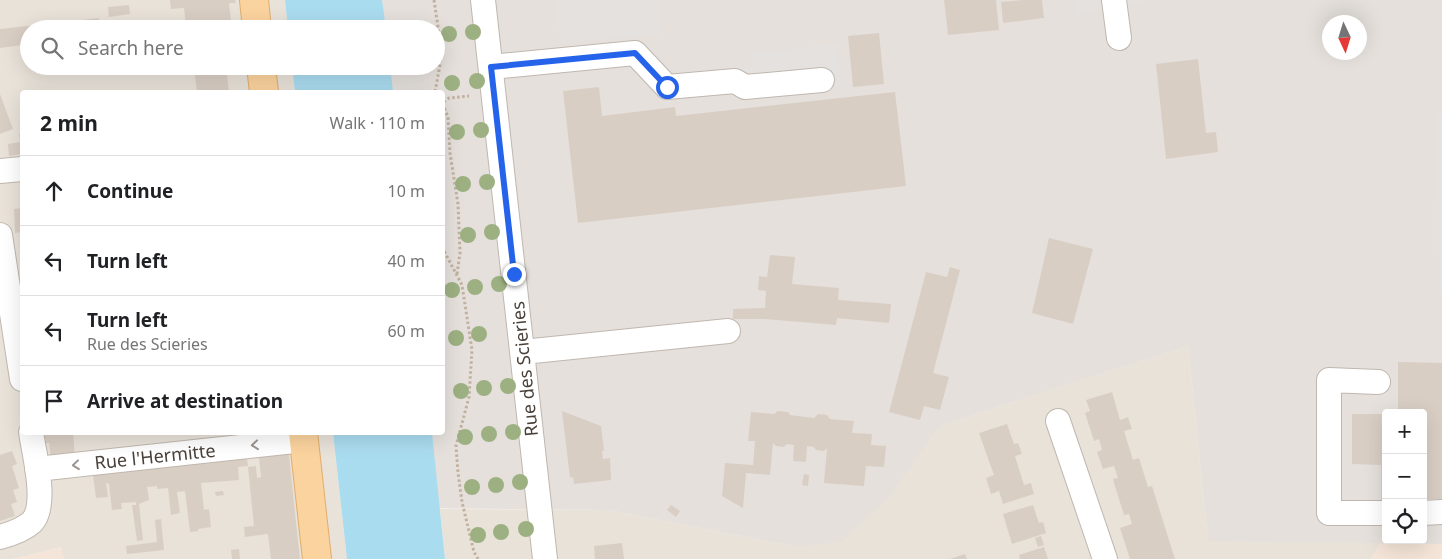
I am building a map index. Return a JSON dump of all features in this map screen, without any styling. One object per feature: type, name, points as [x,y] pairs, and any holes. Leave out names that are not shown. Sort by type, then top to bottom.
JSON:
[{"type":"main road","points":[[254,0],[256,20]]},
{"type":"main road","points":[[262,75],[264,90]]},
{"type":"main road","points":[[303,436],[317,559]]},
{"type":"street","name":"Rue des Scieries","points":[[483,0],[546,559]]},
{"type":"street","points":[[1114,0],[1119,38]]},
{"type":"street","points":[[491,67],[635,53],[667,87],[735,81],[745,88],[822,80]]},
{"type":"street","points":[[0,171],[20,169]]},
{"type":"street","points":[[0,234],[20,366]]},
{"type":"street","points":[[523,352],[728,331]]},
{"type":"street","points":[[1378,382],[1329,380],[1329,513],[1382,513]]},
{"type":"street","points":[[1058,420],[1105,559]]},
{"type":"street","points":[[0,537],[23,528],[36,517],[40,500],[31,435]]},
{"type":"street","name":"Rue l'Hermitte","points":[[37,469],[303,436]]},
{"type":"street","points":[[1427,512],[1442,512]]},
{"type":"path","points":[[434,0],[437,20]]},
{"type":"path","points":[[435,90],[438,75]]},
{"type":"path","points":[[445,101],[449,98],[469,96]]},
{"type":"path","points":[[445,110],[448,116],[450,153],[458,204],[460,253],[457,275]]},
{"type":"path","points":[[445,253],[462,285],[472,350],[470,397],[456,446],[458,473],[467,527],[474,552],[478,559]]},
{"type":"shaded area","points":[[0,0],[285,0],[287,20],[20,20],[20,75],[293,75],[295,90],[20,90],[20,435],[333,435],[347,559],[64,559],[61,547],[13,559],[0,559]]},
{"type":"shaded area","points":[[352,0],[1442,0],[1442,544],[1427,544],[1427,409],[1382,409],[1382,543],[1208,541],[1188,346],[939,426],[894,492],[843,541],[797,547],[609,510],[421,508],[411,435],[445,435],[445,90],[363,90],[361,75],[445,75],[445,20],[353,20]]},
{"type":"shaded area","points":[[556,0],[658,0],[661,33],[561,43]]},
{"type":"shaded area","points":[[1075,0],[1141,0],[1142,5],[1077,13]]},
{"type":"shaded area","points":[[836,44],[841,86],[733,99],[729,70],[753,67],[752,54]]},
{"type":"shaded area","points":[[1437,113],[1442,114],[1442,292],[1440,292]]},
{"type":"shaded area","points":[[1188,346],[1208,541],[1381,542],[1371,559],[445,559],[440,509],[609,510],[797,547],[894,492],[938,426]]},
{"type":"shaded area","points":[[1381,542],[1382,544],[1442,544],[1442,559],[1371,559]]},
{"type":"shaded area","points":[[61,547],[64,559],[13,559]]},
{"type":"water","points":[[285,0],[382,0],[385,20],[287,20]]},
{"type":"water","points":[[293,75],[391,75],[393,90],[295,90]]},
{"type":"water","points":[[333,435],[432,435],[445,559],[347,559]]},
{"type":"building","points":[[170,0],[235,0],[236,3],[229,3],[231,20],[185,20],[184,8],[171,9]]},
{"type":"building","points":[[944,0],[996,0],[999,30],[948,35]]},
{"type":"building","points":[[1042,0],[1044,18],[1003,23],[1001,2]]},
{"type":"building","points":[[129,5],[130,14],[109,17],[108,7]]},
{"type":"building","points":[[99,18],[99,20],[81,20]]},
{"type":"building","points":[[20,27],[20,45],[0,48],[0,29]]},
{"type":"building","points":[[879,33],[884,84],[853,87],[848,36]]},
{"type":"building","points":[[1198,59],[1206,133],[1216,132],[1218,152],[1166,159],[1156,64]]},
{"type":"building","points":[[195,75],[227,75],[229,90],[197,90]]},
{"type":"building","points":[[599,87],[602,116],[675,107],[676,116],[895,92],[906,186],[578,223],[563,91]]},
{"type":"building","points":[[0,94],[13,129],[0,134]]},
{"type":"building","points":[[20,142],[20,154],[9,156],[8,144]]},
{"type":"building","points":[[20,208],[20,232],[15,233],[14,209]]},
{"type":"building","points":[[1049,238],[1093,249],[1073,324],[1032,313]]},
{"type":"building","points":[[770,255],[795,257],[792,284],[839,288],[838,300],[891,304],[889,323],[837,318],[836,325],[764,319],[733,319],[733,309],[765,308],[766,291],[758,290],[759,276],[767,277]]},
{"type":"building","points":[[950,267],[960,270],[933,373],[949,377],[940,410],[924,406],[920,420],[889,412],[926,272],[947,277]]},
{"type":"building","points":[[1398,362],[1442,363],[1442,499],[1427,499],[1427,409],[1398,409]]},
{"type":"building","points":[[1112,392],[1120,420],[1128,417],[1132,429],[1124,431],[1133,460],[1139,458],[1148,487],[1152,486],[1175,559],[1130,559],[1120,528],[1132,524],[1129,514],[1124,515],[1115,486],[1113,479],[1118,478],[1114,466],[1103,469],[1097,452],[1102,450],[1099,439],[1094,441],[1085,413],[1090,411],[1086,400]]},
{"type":"building","points":[[562,411],[601,426],[603,459],[610,458],[611,480],[574,484],[573,477],[570,478]]},
{"type":"building","points":[[778,411],[788,412],[790,415],[814,418],[818,414],[827,415],[830,419],[854,421],[852,433],[872,434],[871,445],[886,446],[884,467],[866,466],[864,486],[824,483],[827,448],[824,451],[807,446],[806,462],[793,461],[794,445],[787,444],[784,447],[776,446],[773,443],[770,475],[746,473],[743,508],[722,496],[725,463],[753,465],[755,441],[748,441],[751,412],[774,414]]},
{"type":"building","points":[[1352,414],[1382,414],[1382,506],[1381,465],[1352,464]]},
{"type":"building","points":[[1007,424],[1014,444],[1018,443],[1022,454],[1015,456],[1024,485],[1031,483],[1034,494],[1003,504],[999,491],[991,494],[986,478],[994,475],[979,433]]},
{"type":"building","points":[[45,435],[73,435],[75,458],[51,460],[49,443],[46,443]]},
{"type":"building","points":[[288,446],[300,559],[271,559],[268,534],[245,537],[244,527],[254,526],[248,467],[256,466],[257,478],[261,477],[258,449]]},
{"type":"building","points":[[12,451],[17,464],[12,466],[19,488],[13,490],[17,502],[11,504],[15,516],[0,521],[0,455]]},
{"type":"building","points":[[249,455],[250,458],[247,459],[248,466],[238,467],[239,480],[201,483],[204,510],[209,509],[211,527],[198,529],[198,531],[190,532],[185,491],[177,492],[180,513],[171,515],[168,488],[157,489],[157,486],[147,487],[149,500],[139,504],[143,540],[137,541],[132,505],[136,505],[136,502],[121,503],[122,509],[112,510],[109,484],[106,483],[108,497],[96,498],[92,467]]},
{"type":"building","points":[[804,474],[809,475],[808,486],[802,485]]},
{"type":"building","points":[[223,491],[224,495],[216,496],[215,492]]},
{"type":"building","points":[[671,505],[680,511],[676,517],[667,510]]},
{"type":"building","points":[[1033,505],[1039,523],[1043,522],[1046,533],[1012,544],[1003,514]]},
{"type":"building","points":[[161,519],[164,550],[127,554],[126,546],[157,542],[155,520]]},
{"type":"building","points":[[1041,536],[1044,545],[1038,547],[1035,538]]},
{"type":"building","points":[[622,543],[624,559],[595,559],[594,546]]},
{"type":"building","points":[[1044,547],[1048,559],[1020,559],[1019,555]]},
{"type":"building","points":[[239,549],[240,559],[232,559],[231,550]]},
{"type":"building","points":[[965,554],[967,559],[950,559]]},
{"type":"route","points":[[514,274],[491,67],[635,53],[667,87]]}]
